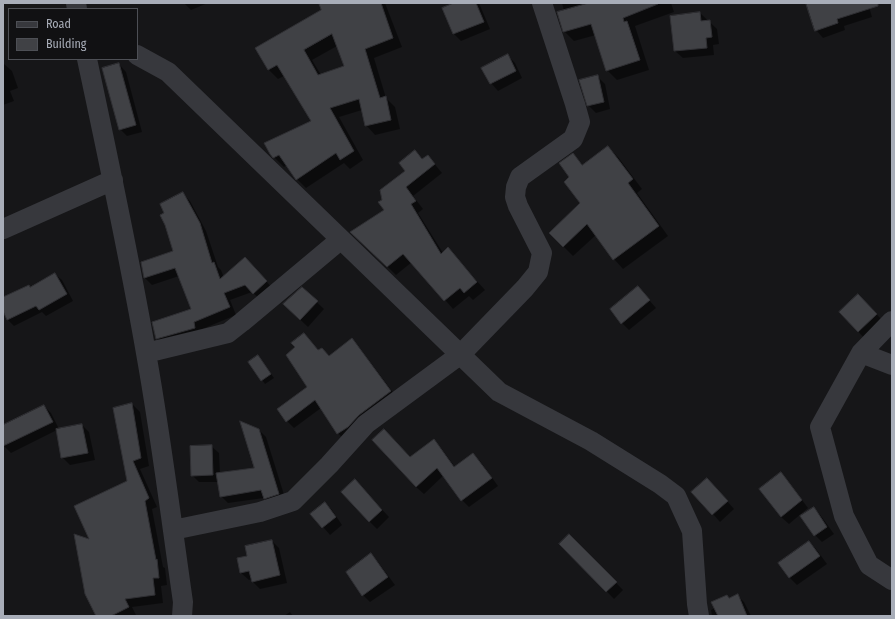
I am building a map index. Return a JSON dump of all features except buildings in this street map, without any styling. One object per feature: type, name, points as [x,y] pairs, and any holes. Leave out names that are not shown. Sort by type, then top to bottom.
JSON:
[{"type":"street","points":[[173,530],[260,512],[294,501],[366,424],[461,354],[525,288],[538,272],[542,254],[518,206],[515,197],[516,187],[520,177],[573,139],[580,122],[542,3]]},
{"type":"street","points":[[138,57],[168,72],[340,240],[461,354],[499,392],[591,441],[660,484],[676,496],[692,532],[699,616]]},
{"type":"street","points":[[87,60],[113,180],[146,353],[163,455],[183,602],[182,616]]},
{"type":"street","points":[[3,229],[113,180]]},
{"type":"street","points":[[146,353],[228,333],[340,240]]},
{"type":"street","points":[[892,321],[861,353],[820,427],[844,516],[869,565],[892,580]]},
{"type":"street","points":[[861,353],[892,365]]}]
